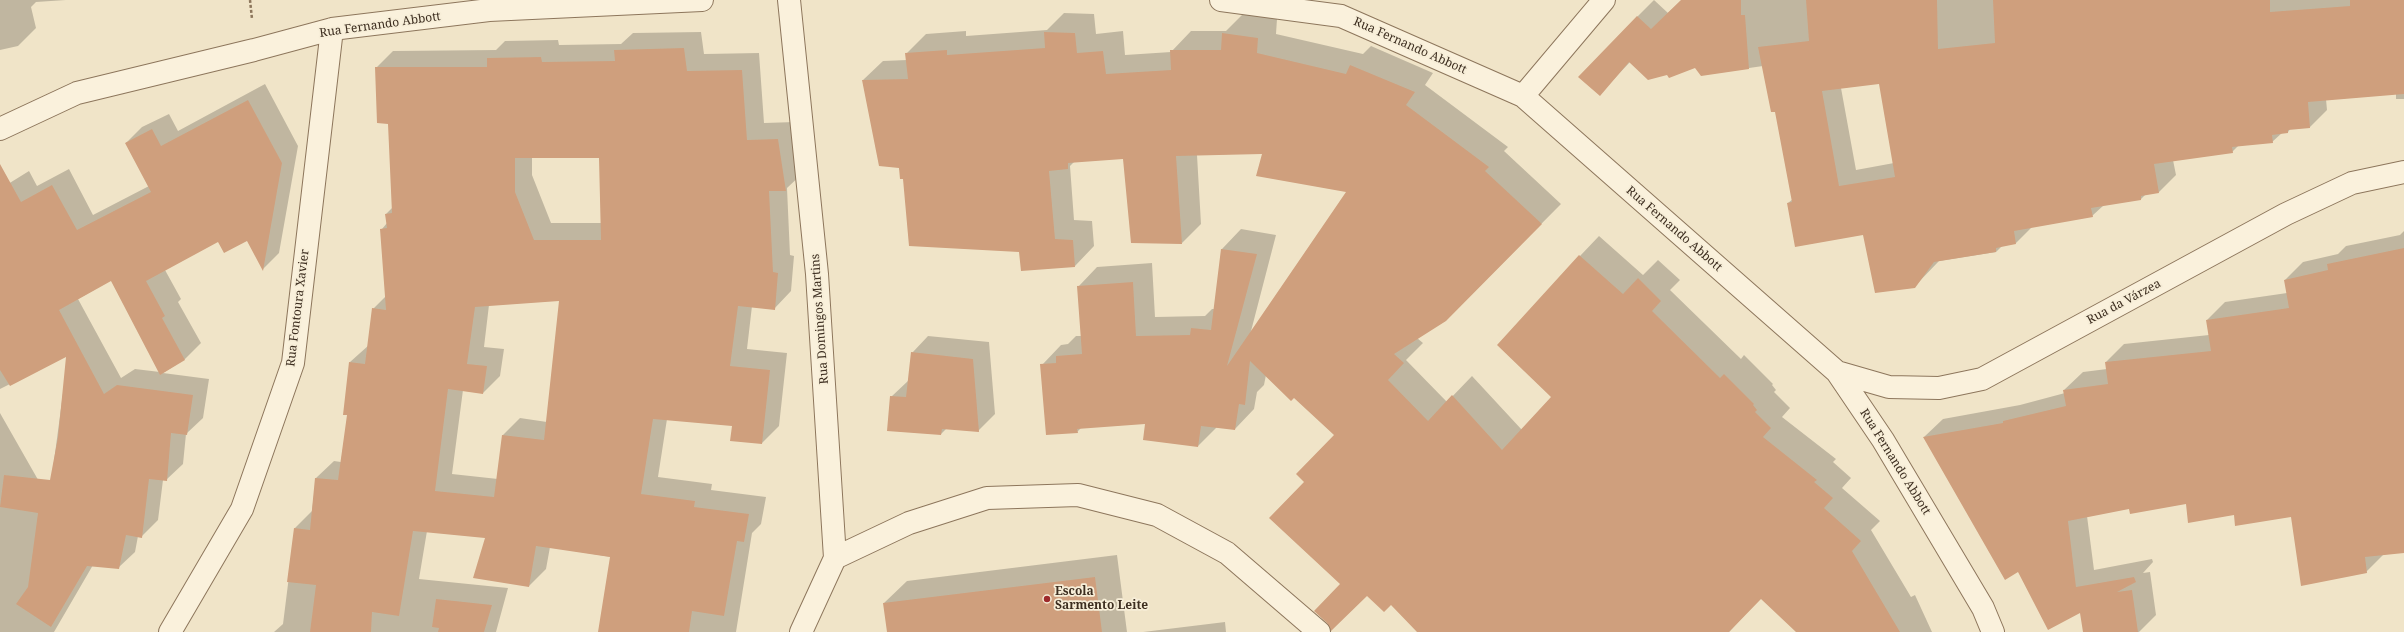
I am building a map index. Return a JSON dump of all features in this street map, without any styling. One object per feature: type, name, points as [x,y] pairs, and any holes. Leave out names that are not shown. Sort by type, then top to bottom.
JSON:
[{"type":"street","name":"Rua Fernando Abbott","points":[[0,129],[76,93],[254,50],[332,29],[489,5],[702,0]]},
{"type":"street","name":"Rua Domingos Martins","points":[[789,0],[817,274],[836,558],[800,632]]},
{"type":"street","name":"Rua Fernando Abbott","points":[[1221,0],[1341,16],[1523,96],[1837,372],[1883,440],[1983,608],[1993,632]]},
{"type":"street","points":[[1523,96],[1604,0]]},
{"type":"street","name":"Rua Fontoura Xavier","points":[[170,632],[242,510],[293,363],[332,29]]},
{"type":"street","name":"Rua da Várzea","points":[[1837,372],[1890,387],[1939,388],[1982,379],[2286,214],[2352,183],[2404,172]]},
{"type":"street","points":[[836,558],[909,523],[987,498],[1078,495],[1157,515],[1227,552],[1319,632]]},
{"type":"building","points":[[1681,0],[1741,0],[1741,15],[1745,15],[1749,69],[1701,76],[1695,68],[1669,78],[1667,75],[1648,80],[1629,62],[1600,96],[1578,77],[1637,16],[1651,29]]},
{"type":"building","points":[[1806,0],[1937,0],[1938,49],[1995,43],[1993,0],[2270,0],[2270,12],[2350,6],[2350,0],[2404,0],[2404,94],[2308,102],[2310,128],[2288,130],[2288,133],[2272,135],[2273,143],[2232,147],[2233,153],[2154,164],[2159,193],[2141,196],[2141,200],[2091,208],[2093,217],[2014,231],[2016,244],[1996,248],[1996,252],[1934,262],[1915,288],[1875,293],[1863,235],[1795,247],[1787,203],[1792,202],[1775,112],[1771,112],[1758,47],[1809,41]],"holes":[[[1879,84],[1895,177],[1839,186],[1822,91]]]},
{"type":"building","points":[[1044,32],[1075,33],[1077,53],[1103,51],[1106,74],[1171,70],[1170,50],[1221,50],[1222,33],[1258,38],[1257,53],[1346,74],[1350,65],[1415,92],[1406,105],[1489,167],[1485,171],[1542,224],[1446,321],[1394,354],[1404,363],[1388,380],[1428,421],[1452,395],[1502,450],[1551,397],[1497,345],[1579,255],[1623,294],[1638,278],[1661,301],[1652,311],[1720,378],[1724,374],[1754,404],[1753,405],[1757,410],[1755,412],[1771,428],[1763,437],[1817,480],[1814,482],[1833,498],[1824,508],[1861,541],[1852,551],[1900,632],[1796,632],[1761,599],[1729,632],[1417,632],[1391,605],[1384,612],[1367,596],[1331,631],[1327,623],[1314,611],[1340,584],[1269,518],[1304,482],[1296,474],[1334,435],[1294,398],[1291,401],[1250,361],[1245,405],[1239,404],[1235,430],[1201,426],[1198,447],[1143,440],[1145,424],[1077,429],[1078,433],[1046,435],[1040,364],[1056,363],[1056,356],[1082,354],[1077,286],[1133,282],[1136,336],[1190,335],[1191,328],[1211,330],[1221,249],[1257,254],[1227,366],[1346,192],[1256,176],[1262,154],[1176,156],[1182,244],[1131,243],[1123,159],[1068,163],[1068,169],[1049,171],[1055,239],[1073,240],[1075,267],[1021,271],[1019,252],[909,246],[903,179],[900,179],[899,168],[879,166],[862,80],[908,79],[905,53],[947,50],[947,55],[1045,48]]},
{"type":"building","points":[[684,48],[687,71],[742,70],[747,140],[778,139],[786,191],[769,191],[773,272],[778,273],[775,310],[738,306],[730,366],[770,370],[762,444],[730,441],[732,426],[653,419],[641,494],[695,501],[694,507],[749,514],[744,542],[737,541],[724,616],[692,611],[689,632],[598,632],[610,557],[536,546],[529,587],[473,578],[485,538],[413,531],[399,616],[372,612],[371,632],[310,632],[316,585],[287,582],[294,528],[310,530],[315,478],[338,480],[347,415],[343,415],[349,362],[365,364],[372,308],[386,310],[380,229],[387,228],[385,214],[392,213],[388,124],[377,123],[375,67],[487,67],[487,58],[541,57],[542,62],[615,61],[614,50]],"holes":[[[515,158],[599,158],[601,240],[534,240],[515,192]],[[559,301],[544,440],[502,435],[494,497],[435,491],[448,389],[483,394],[487,366],[467,364],[475,307]]]},
{"type":"building","points":[[248,100],[282,163],[263,271],[247,241],[224,253],[218,242],[146,281],[165,316],[162,318],[185,360],[160,375],[111,281],[59,310],[104,394],[117,385],[193,395],[187,435],[171,433],[167,481],[149,479],[142,538],[126,535],[119,569],[87,566],[51,627],[16,604],[28,587],[38,513],[0,507],[4,475],[50,480],[58,437],[66,357],[10,386],[0,370],[0,164],[21,202],[52,185],[77,230],[151,192],[125,143],[152,129],[161,146]]},
{"type":"building","points":[[2404,248],[2404,553],[2365,557],[2367,573],[2301,586],[2291,517],[2235,526],[2234,515],[2188,523],[2186,504],[2130,514],[2129,509],[2068,521],[2076,587],[2134,577],[2136,582],[2117,592],[2132,590],[2138,632],[2083,632],[2080,613],[2048,630],[2018,572],[2005,580],[1923,437],[2003,423],[2003,421],[2066,406],[2063,390],[2108,384],[2105,362],[2211,351],[2206,320],[2289,308],[2284,280],[2328,270],[2327,264]]},
{"type":"building","points":[[911,352],[973,359],[979,432],[942,429],[941,435],[887,431],[890,396],[906,397]]},
{"type":"building","points":[[1095,577],[1102,632],[887,632],[883,603]]},
{"type":"building","points":[[436,599],[492,605],[484,632],[438,632],[439,628],[432,627]]},
{"type":"place","name":"Escola Sarmento Leite","points":[[1047,599]]}]
